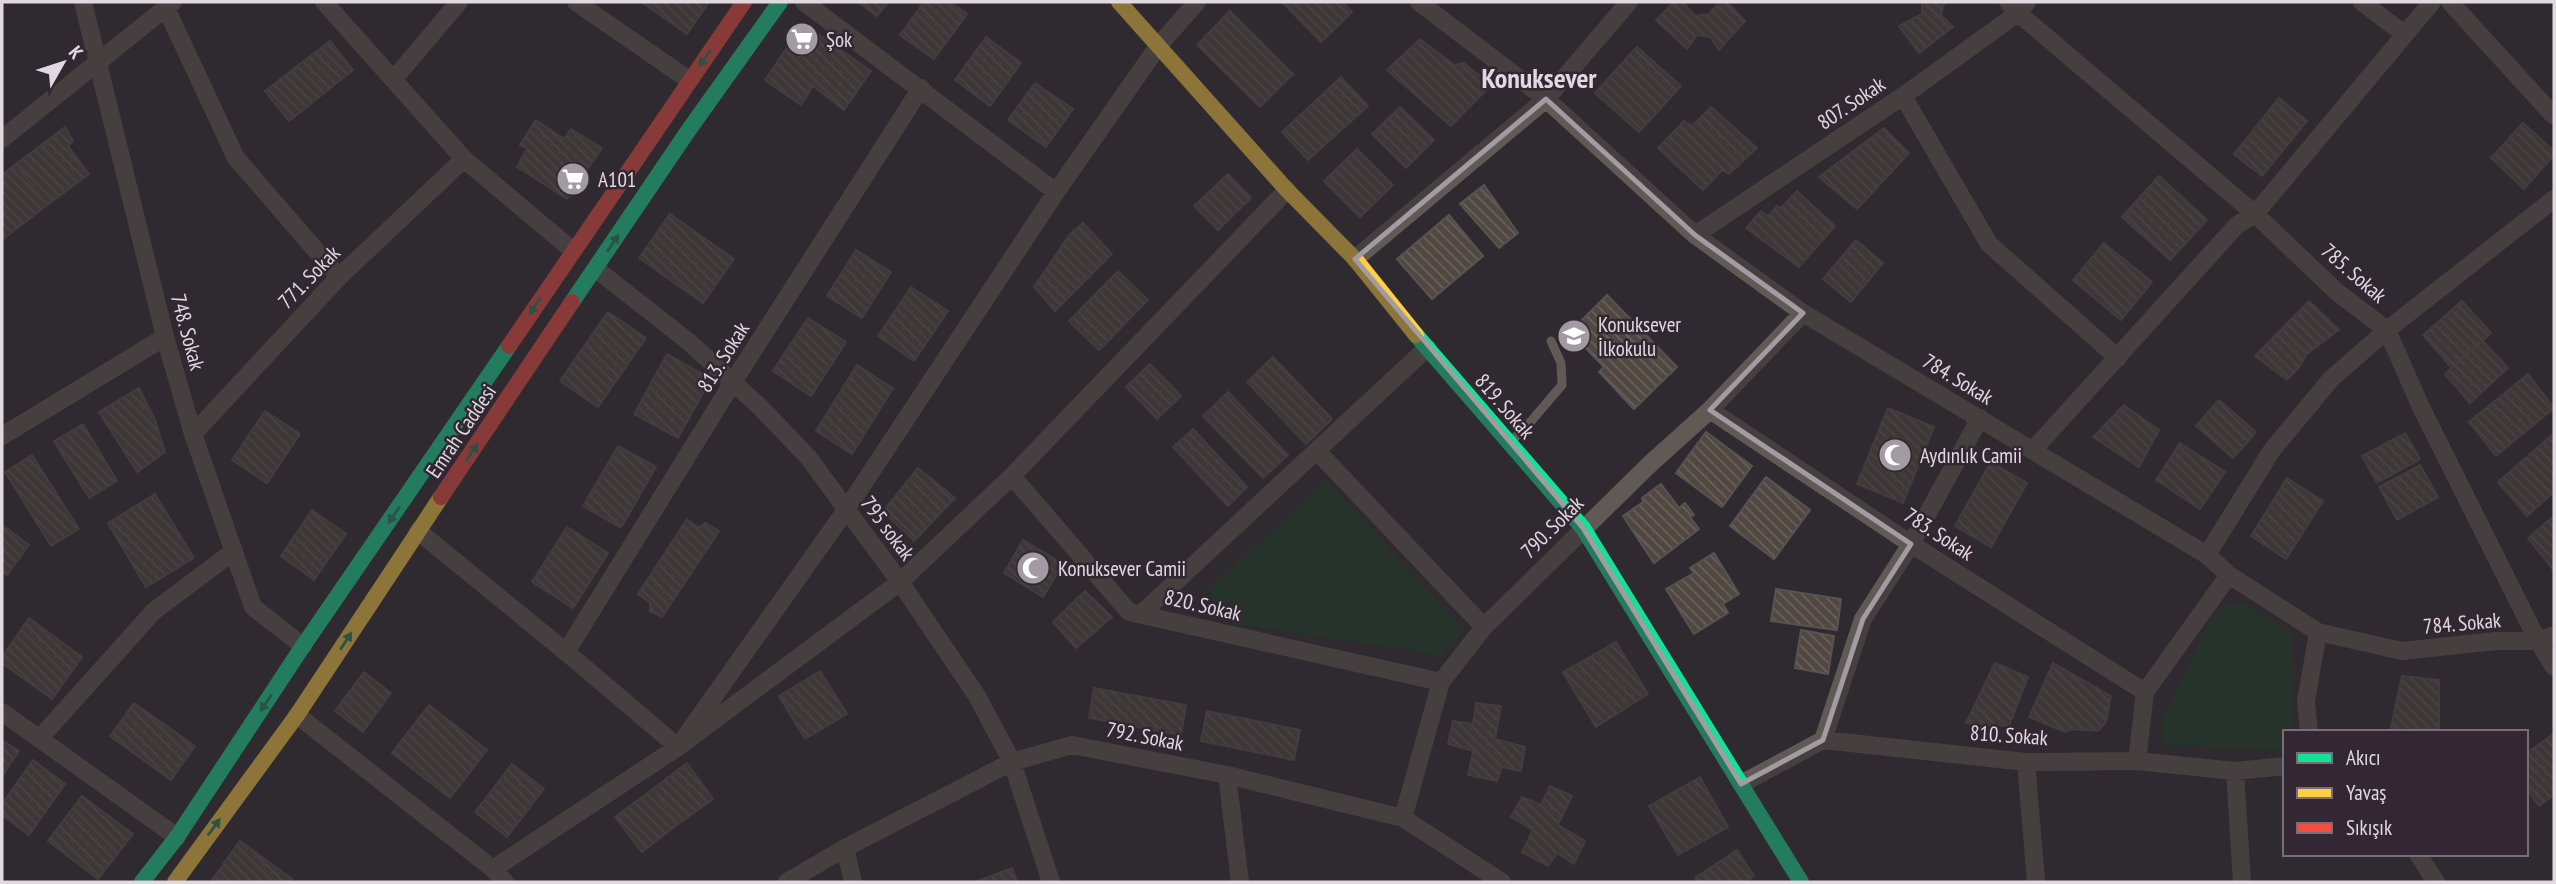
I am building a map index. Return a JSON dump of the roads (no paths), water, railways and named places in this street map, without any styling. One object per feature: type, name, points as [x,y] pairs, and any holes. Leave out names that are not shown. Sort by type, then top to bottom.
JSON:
[{"type":"street","name":"748. Sokak","points":[[83,2],[165,337],[193,434],[253,607],[303,646]]},
{"type":"street","points":[[324,2],[464,159],[572,250]]},
{"type":"street","points":[[393,80],[459,2]]},
{"type":"street","points":[[576,2],[689,80]]},
{"type":"street","name":"Emrah Caddesi","points":[[142,882],[177,837],[303,646],[744,2]]},
{"type":"street","name":"Emrah Caddesi","points":[[175,882],[297,715],[688,131],[780,2]]},
{"type":"street","points":[[804,2],[1056,192]]},
{"type":"street","name":"819. Sokak","points":[[1119,2],[1287,190],[1355,260],[1427,348],[1583,528],[1801,882]]},
{"type":"street","points":[[678,747],[846,510],[1056,192],[1159,45],[1197,2]]},
{"type":"street","name":"784. Sokak","points":[[1419,2],[1546,99],[1695,235],[1803,313],[2207,555],[2229,575],[2318,632],[2402,651],[2546,638]]},
{"type":"street","points":[[1355,260],[1546,99],[1629,2]]},
{"type":"street","points":[[2362,2],[2403,34]]},
{"type":"street","points":[[2033,450],[2237,225],[2255,214],[2432,2]]},
{"type":"street","points":[[2450,2],[2554,116]]},
{"type":"street","points":[[2,138],[170,5],[236,158],[339,277]]},
{"type":"street","name":"807. Sokak","points":[[1695,235],[1902,96],[2018,5]]},
{"type":"street","name":"785. Sokak","points":[[2018,5],[2255,214],[2337,292],[2387,330],[2420,405],[2546,638],[2554,667]]},
{"type":"street","name":"813. Sokak","points":[[566,652],[733,382],[921,88]]},
{"type":"street","points":[[1902,96],[1989,244],[2118,358]]},
{"type":"street","name":"771. Sokak","points":[[193,434],[339,277],[464,159]]},
{"type":"street","points":[[297,715],[499,875],[678,747],[900,582],[1013,477],[1287,190]]},
{"type":"street","points":[[2207,555],[2272,450],[2331,379],[2387,330],[2554,199]]},
{"type":"street","name":"795 sokak","points":[[596,269],[689,342],[759,406],[808,457],[900,582],[977,696],[1012,762],[1051,882]]},
{"type":"street","name":"790. Sokak","points":[[1403,817],[1441,682],[1484,627],[1583,528],[1710,410],[1803,313]]},
{"type":"street","points":[[2,436],[165,337]]},
{"type":"street","points":[[1140,614],[1427,348]]},
{"type":"street","name":"783. Sokak","points":[[1710,410],[1911,544],[2145,692]]},
{"type":"street","points":[[1741,784],[1823,740],[1863,619],[1911,544],[1980,418]]},
{"type":"street","points":[[1317,451],[1484,627]]},
{"type":"street","name":"820. Sokak","points":[[1013,477],[1129,612],[1441,682]]},
{"type":"street","points":[[418,531],[678,747]]},
{"type":"street","points":[[39,739],[154,611],[234,551]]},
{"type":"street","points":[[2137,761],[2145,692],[2229,575]]},
{"type":"street","points":[[2309,730],[2306,702],[2318,632]]},
{"type":"street","points":[[2,712],[177,837]]},
{"type":"street","name":"810. Sokak","points":[[1823,740],[2026,762],[2137,761],[2235,771],[2283,766]]},
{"type":"street","name":"792. Sokak","points":[[787,882],[845,848],[1012,762],[1072,745],[1227,775],[1403,817],[1502,882]]},
{"type":"street","points":[[2026,762],[2036,882]]},
{"type":"street","points":[[2235,771],[2242,882]]},
{"type":"street","points":[[1227,775],[1240,882]]},
{"type":"street","points":[[845,848],[853,882]]},
{"type":"street","points":[[2419,856],[2436,882]]},
{"type":"lane","points":[[1509,442],[1527,426],[1562,385],[1561,363],[1551,341]]},
{"type":"place","name":"Şok","points":[[802,39]]},
{"type":"place","name":"A101","points":[[573,179]]},
{"type":"place","name":"Konuksever İlkokulu","points":[[1574,336]]},
{"type":"place","name":"Aydınlık Camii","points":[[1895,455]]},
{"type":"place","name":"Konuksever Camii","points":[[1033,568]]},
{"type":"district","name":"Konuksever","points":[[1539,77]]}]
